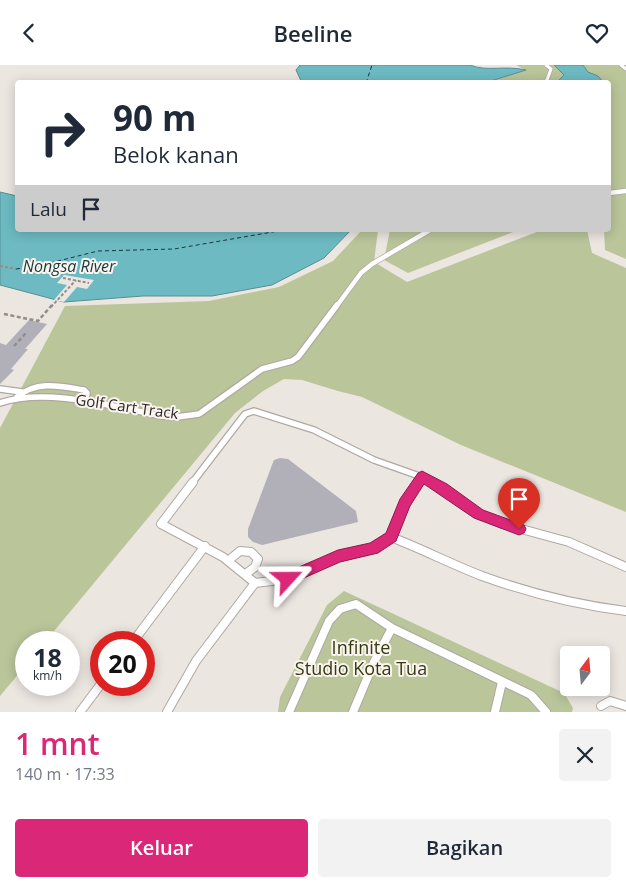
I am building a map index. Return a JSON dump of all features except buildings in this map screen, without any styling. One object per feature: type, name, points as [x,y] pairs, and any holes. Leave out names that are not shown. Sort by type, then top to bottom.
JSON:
[{"type":"lane","points":[[544,80],[550,69],[546,65]]},
{"type":"lane","points":[[622,65],[626,69]]},
{"type":"lane","points":[[611,193],[626,191]]},
{"type":"lane","name":"Golf Cart Track","points":[[0,403],[17,397],[49,397],[85,401],[162,416],[176,417],[199,414],[262,369],[292,361],[298,357],[354,280],[372,264],[427,232]]},
{"type":"lane","points":[[17,397],[22,391],[40,385],[80,389],[86,392],[85,401]]},
{"type":"lane","points":[[0,389],[22,391]]},
{"type":"lane","points":[[255,583],[247,573],[229,560],[161,525],[245,413],[254,411],[314,430],[374,460],[422,477],[442,488],[478,514],[503,524],[569,542],[626,567]]},
{"type":"lane","points":[[167,712],[178,688],[207,644],[255,583],[288,579],[338,556],[374,548],[391,537],[404,503],[422,477]]},
{"type":"lane","points":[[391,537],[481,575],[541,594],[606,609],[626,611]]},
{"type":"lane","points":[[141,631],[205,547]]},
{"type":"lane","points":[[229,560],[239,550],[246,549],[254,552],[258,559],[255,567],[247,573]]},
{"type":"lane","points":[[289,712],[328,621],[337,610],[345,606],[356,605],[392,628],[531,695],[546,712]]},
{"type":"lane","points":[[353,712],[374,662],[392,628]]},
{"type":"lane","points":[[495,712],[502,681]]},
{"type":"lane","points":[[80,712],[92,696]]},
{"type":"lane","points":[[601,705],[615,701],[626,706]]},
{"type":"path","points":[[1,267],[16,269]]},
{"type":"path","points":[[63,278],[89,283]]},
{"type":"path","points":[[4,314],[38,321],[76,281]]},
{"type":"path","points":[[14,346],[26,333]]},
{"type":"green space","points":[[516,65],[626,65],[626,259],[605,250],[604,232],[611,232],[611,80],[497,80],[525,70]]},
{"type":"green space","points":[[360,232],[378,232],[374,262],[407,282],[537,232],[587,232],[592,253],[626,268],[626,512],[461,445],[362,397],[302,380],[284,379],[263,391],[235,413],[54,631],[15,631],[15,678],[0,696],[0,428],[65,306],[209,301],[279,287],[333,261]]},
{"type":"green space","points":[[390,232],[513,232],[408,273],[384,260]]},
{"type":"green space","name":"Infinite Studio Kota Tua","points":[[344,591],[560,691],[560,696],[566,696],[573,708],[572,712],[278,712],[280,697],[327,605]]},
{"type":"water","points":[[300,65],[470,65],[483,68],[526,70],[494,80],[301,80],[296,70]]},
{"type":"water","points":[[554,65],[583,65],[588,72],[598,76],[601,80],[559,80],[564,75]]},
{"type":"water","name":"Nongsa River","points":[[0,192],[15,196],[15,232],[349,232],[324,258],[272,285],[212,296],[143,296],[64,302],[0,285]]},
{"type":"pier","points":[[64,275],[94,280],[87,289],[77,287],[64,302],[54,300],[67,285],[57,283]]},
{"type":"ferry route","points":[[367,80],[372,65]]},
{"type":"ferry route","points":[[16,269],[38,266],[98,251],[174,249],[272,232]]},
{"type":"route","points":[[288,579],[338,556],[374,548],[391,537],[404,503],[422,477],[442,488],[478,514],[519,529]]}]
